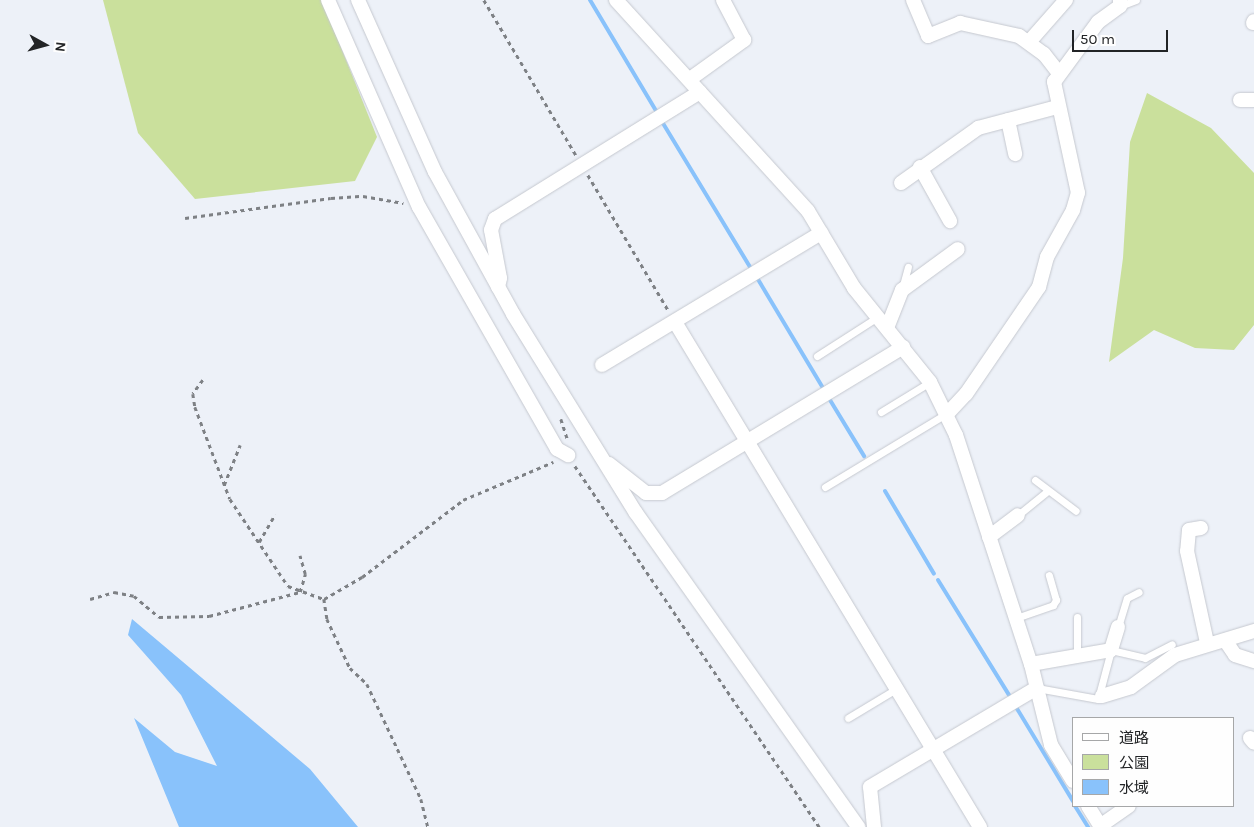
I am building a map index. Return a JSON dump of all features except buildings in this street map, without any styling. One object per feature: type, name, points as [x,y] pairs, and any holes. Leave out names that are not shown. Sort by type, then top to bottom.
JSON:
[{"type":"street","points":[[328,0],[420,207],[557,449],[568,455]]},
{"type":"street","points":[[358,0],[435,172],[498,288],[603,461],[724,642],[858,827]]},
{"type":"street","points":[[616,0],[690,79],[808,211],[876,318],[887,328],[930,382],[948,413],[1031,664],[1051,745],[1072,779]]},
{"type":"street","points":[[690,79],[744,40],[723,0]]},
{"type":"street","points":[[913,0],[928,36],[960,23],[972,24],[1029,42],[1058,72]]},
{"type":"street","points":[[1029,42],[1066,0]]},
{"type":"street","points":[[948,413],[966,394],[1039,287],[1047,257],[1073,210],[1078,193],[1057,106],[1054,82],[1058,72],[1098,22],[1120,3]]},
{"type":"street","points":[[498,288],[500,278],[491,230],[495,219],[700,92]]},
{"type":"street","points":[[901,183],[920,167],[978,128],[1057,106]]},
{"type":"street","points":[[1008,120],[1015,154]]},
{"type":"street","points":[[920,167],[950,221]]},
{"type":"street","points":[[602,365],[821,233]]},
{"type":"street","points":[[887,328],[902,290],[958,249]]},
{"type":"street","points":[[675,322],[980,827]]},
{"type":"street","points":[[603,461],[653,495],[677,487],[748,441],[903,347]]},
{"type":"street","points":[[989,537],[1018,515]]},
{"type":"street","points":[[1201,528],[1189,530],[1187,551],[1207,643]]},
{"type":"street","points":[[1031,664],[1077,653],[1112,650],[1118,626]]},
{"type":"street","points":[[1102,696],[1131,687],[1175,655],[1207,643],[1226,643],[1254,631]]},
{"type":"street","points":[[1226,643],[1235,655],[1254,661]]},
{"type":"street","points":[[874,827],[870,787],[932,748],[1037,688]]},
{"type":"street","points":[[1089,807],[1101,826],[1128,807]]},
{"type":"lane","points":[[1120,3],[1136,0]]},
{"type":"lane","points":[[902,290],[908,267]]},
{"type":"lane","points":[[816,356],[876,318]]},
{"type":"lane","points":[[881,412],[930,382]]},
{"type":"lane","points":[[825,487],[948,413]]},
{"type":"lane","points":[[1035,480],[1046,492],[1076,511]]},
{"type":"lane","points":[[1018,515],[1046,492]]},
{"type":"lane","points":[[1016,618],[1053,605],[1056,600],[1049,575]]},
{"type":"lane","points":[[1118,626],[1127,598],[1139,592]]},
{"type":"lane","points":[[1077,617],[1077,653]]},
{"type":"lane","points":[[1037,688],[1102,696],[1112,650],[1145,658],[1172,644]]},
{"type":"lane","points":[[848,718],[896,689]]},
{"type":"path","points":[[186,218],[363,196],[420,207]]},
{"type":"path","points":[[203,380],[193,394],[195,407],[224,486],[288,586],[300,592],[324,599],[362,577],[463,500],[568,455]]},
{"type":"path","points":[[558,409],[568,455],[819,827]]},
{"type":"path","points":[[224,486],[226,472],[240,445]]},
{"type":"path","points":[[259,542],[275,514]]},
{"type":"path","points":[[300,556],[306,574],[300,592]]},
{"type":"path","points":[[90,599],[114,592],[134,596],[159,617],[186,618],[300,592]]},
{"type":"path","points":[[324,599],[327,619],[350,668],[367,684],[421,799],[428,827]]},
{"type":"green space","points":[[103,0],[322,0],[377,137],[355,181],[195,199],[138,133]]},
{"type":"green space","points":[[1147,93],[1211,128],[1254,173],[1254,325],[1234,350],[1195,348],[1154,330],[1109,362],[1123,258],[1130,142]]},
{"type":"water","points":[[132,619],[310,769],[358,827],[179,827],[134,718],[175,752],[217,766],[181,695],[128,635]]},
{"type":"waterway","points":[[590,0],[658,114]]},
{"type":"waterway","points":[[661,120],[752,270]]},
{"type":"waterway","points":[[756,276],[823,388]]},
{"type":"waterway","points":[[830,400],[864,456]]},
{"type":"waterway","points":[[885,491],[934,574]]},
{"type":"waterway","points":[[938,580],[1009,695]]},
{"type":"waterway","points":[[1016,707],[1072,799]]},
{"type":"waterway","points":[[1076,807],[1088,827]]}]
